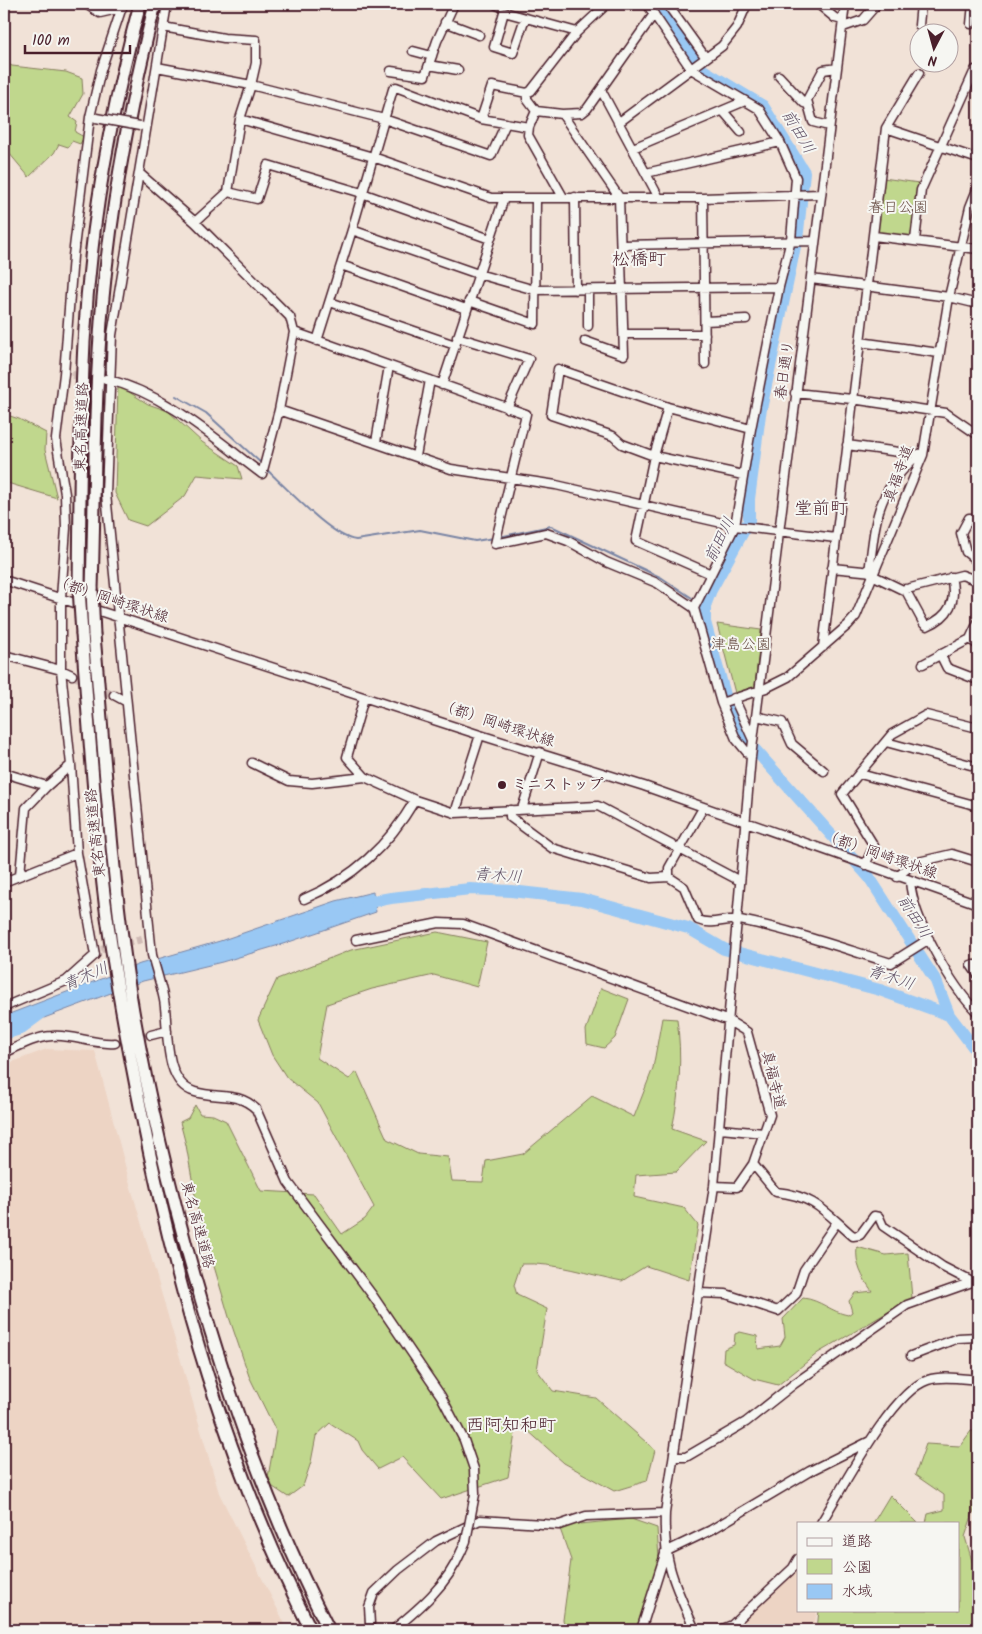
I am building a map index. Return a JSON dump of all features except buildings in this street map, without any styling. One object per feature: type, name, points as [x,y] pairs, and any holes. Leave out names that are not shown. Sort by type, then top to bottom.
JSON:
[{"type":"highway","name":"東名高速道路","points":[[140,4],[128,47],[104,162],[93,247],[84,340],[79,588],[88,635],[111,830],[126,962],[128,1012],[150,1158],[190,1321],[235,1459],[267,1539],[311,1630]]},
{"type":"highway","name":"東名高速道路","points":[[155,4],[131,108],[113,211],[103,298],[92,589],[88,635],[97,831],[114,965],[128,1012],[162,1155],[226,1386],[282,1533],[329,1630]]},
{"type":"street","points":[[86,4],[100,13],[123,6]]},
{"type":"street","points":[[167,4],[157,67],[144,127],[139,173],[112,335],[108,380],[106,494],[120,618],[125,701],[152,955],[164,1001],[172,1069],[181,1085],[195,1092],[239,1098],[248,1102],[260,1116],[269,1142],[288,1182],[373,1296],[441,1396],[464,1440],[474,1469],[475,1494],[466,1541],[456,1565],[438,1590],[394,1630]]},
{"type":"street","points":[[391,71],[425,76],[445,22],[454,4]]},
{"type":"street","points":[[495,4],[499,6],[502,4]]},
{"type":"street","points":[[607,4],[577,32],[527,93],[527,98],[536,111],[562,114],[582,113],[587,109],[654,14]]},
{"type":"street","points":[[646,4],[691,68],[759,109],[780,142],[793,169],[796,195],[791,240],[779,287],[751,429],[736,526],[694,608]]},
{"type":"street","points":[[667,4],[704,59]]},
{"type":"street","points":[[618,123],[722,46],[737,26],[747,4]]},
{"type":"street","points":[[818,4],[843,23],[863,20],[877,4]]},
{"type":"street","name":"春日通り","points":[[751,757],[845,4]]},
{"type":"street","points":[[919,22],[921,4]]},
{"type":"street","points":[[971,24],[973,4]]},
{"type":"street","points":[[4,1007],[66,982],[98,952],[77,853],[72,765],[61,670],[61,598],[66,528],[65,494],[56,439],[68,374],[73,256],[93,117],[101,70],[123,6]]},
{"type":"street","points":[[525,18],[513,53],[494,48],[504,12],[577,32]]},
{"type":"street","points":[[445,22],[479,35]]},
{"type":"street","points":[[163,27],[224,38],[256,40],[256,63],[252,85],[240,119],[228,192],[195,222]]},
{"type":"street","points":[[413,50],[432,56]]},
{"type":"street","points":[[429,65],[458,70]]},
{"type":"street","points":[[157,67],[252,85],[384,119],[491,156],[506,123]]},
{"type":"street","points":[[829,126],[813,122],[807,100],[823,70],[837,68]]},
{"type":"street","points":[[915,240],[921,190],[975,70],[978,69]]},
{"type":"street","points":[[822,647],[852,399],[868,287],[886,128],[919,73]]},
{"type":"street","points":[[779,76],[808,104]]},
{"type":"street","points":[[481,118],[492,86],[527,93]]},
{"type":"street","points":[[318,341],[392,89],[396,87],[481,118],[528,128]]},
{"type":"street","points":[[601,90],[658,196]]},
{"type":"street","points":[[633,148],[745,101]]},
{"type":"street","points":[[536,111],[528,128],[528,135],[563,197]]},
{"type":"street","points":[[723,111],[741,132]]},
{"type":"street","points":[[562,114],[619,197],[624,355],[585,341]]},
{"type":"street","points":[[93,117],[144,127]]},
{"type":"street","points":[[240,119],[373,157],[491,198],[658,196],[703,198],[820,194]]},
{"type":"street","points":[[886,128],[978,160]]},
{"type":"street","points":[[646,172],[780,142]]},
{"type":"street","points":[[228,192],[258,199],[268,165],[362,192],[490,239]]},
{"type":"street","points":[[108,380],[126,384],[186,415],[262,474],[279,410],[294,332],[290,317],[195,222],[139,173]]},
{"type":"street","name":"真福寺道","points":[[721,703],[760,688],[766,688],[788,677],[853,620],[921,455],[949,297],[970,207],[978,186]]},
{"type":"street","points":[[575,197],[576,290]]},
{"type":"street","points":[[442,385],[504,198]]},
{"type":"street","points":[[469,301],[535,324],[536,198]]},
{"type":"street","points":[[703,198],[705,364]]},
{"type":"street","points":[[352,230],[478,274],[535,290],[779,287]]},
{"type":"street","points":[[874,236],[978,249]]},
{"type":"street","points":[[622,245],[815,241]]},
{"type":"street","points":[[341,265],[466,309]]},
{"type":"street","points":[[811,279],[949,297],[978,304]]},
{"type":"street","points":[[588,290],[588,326]]},
{"type":"street","points":[[330,302],[456,341],[529,359],[507,408]]},
{"type":"street","points":[[705,321],[746,319]]},
{"type":"street","points":[[294,332],[526,414],[495,544],[546,533],[568,541],[606,562],[657,582],[694,608],[721,703],[736,740],[751,757],[734,973],[714,1186],[666,1513],[666,1552],[672,1579],[695,1630]]},
{"type":"street","points":[[624,334],[705,334]]},
{"type":"street","points":[[860,342],[940,353]]},
{"type":"street","points":[[376,442],[389,366]]},
{"type":"street","points":[[743,475],[654,456],[622,444],[613,436],[552,415],[558,369],[668,407],[751,429]]},
{"type":"street","points":[[416,456],[430,380]]},
{"type":"street","points":[[795,393],[852,399],[946,413],[978,435]]},
{"type":"street","points":[[668,407],[654,456],[636,541],[712,574]]},
{"type":"street","points":[[279,410],[451,469],[510,476],[644,504],[736,526],[836,538]]},
{"type":"street","points":[[847,446],[921,455]]},
{"type":"street","points":[[872,573],[878,508],[898,472],[921,455]]},
{"type":"street","points":[[978,518],[969,518],[961,533],[966,552],[978,562]]},
{"type":"street","points":[[832,568],[872,573],[901,590],[962,575],[978,581]]},
{"type":"street","points":[[905,589],[924,624],[927,626],[944,617],[955,592],[951,577]]},
{"type":"street","name":"（都）岡崎環状線","points":[[4,580],[364,698],[540,752],[978,904]]},
{"type":"street","points":[[923,664],[970,639],[978,622]]},
{"type":"street","points":[[970,639],[978,646]]},
{"type":"street","points":[[940,654],[947,668],[978,680]]},
{"type":"street","points":[[4,655],[61,670],[72,675]]},
{"type":"street","points":[[114,696],[125,701]]},
{"type":"street","points":[[364,698],[347,757],[365,777],[415,800],[455,814],[598,806],[740,881]]},
{"type":"street","points":[[734,698],[753,740]]},
{"type":"street","points":[[865,865],[874,846],[842,794],[892,734],[926,715],[978,728]]},
{"type":"street","points":[[756,716],[782,722],[792,744],[824,771]]},
{"type":"street","points":[[455,814],[480,735]]},
{"type":"street","points":[[886,742],[978,767]]},
{"type":"street","points":[[522,809],[540,752]]},
{"type":"street","points":[[252,763],[289,781],[312,783],[365,777]]},
{"type":"street","points":[[20,875],[26,808],[47,786],[72,765]]},
{"type":"street","points":[[4,773],[47,786]]},
{"type":"street","points":[[860,774],[978,806]]},
{"type":"street","points":[[304,899],[321,891],[365,863],[399,828],[415,800]]},
{"type":"street","points":[[669,877],[669,868],[678,849],[703,808]]},
{"type":"street","points":[[510,810],[510,817],[552,848],[651,878],[669,877],[684,887],[698,920],[706,923],[737,921],[827,943],[892,963],[903,957],[921,942],[929,939]]},
{"type":"street","points":[[4,882],[77,853]]},
{"type":"street","points":[[897,877],[914,863],[952,854],[978,862]]},
{"type":"street","points":[[910,881],[912,897],[929,939],[956,985],[978,1014]]},
{"type":"street","name":"真福寺道","points":[[356,940],[439,924],[463,924],[729,1021],[747,1032],[770,1115],[754,1164],[737,1187],[714,1186]]},
{"type":"street","points":[[142,939],[151,941]]},
{"type":"street","points":[[978,965],[971,965],[978,976]]},
{"type":"street","points":[[151,1035],[167,1031]]},
{"type":"street","points":[[4,1053],[34,1040],[53,1036],[99,1044],[114,1043]]},
{"type":"street","points":[[720,1129],[764,1133]]},
{"type":"street","points":[[754,1164],[776,1192],[796,1194],[819,1205],[853,1236],[860,1235],[874,1216],[879,1217],[884,1226],[943,1267],[975,1282]]},
{"type":"street","points":[[698,1293],[726,1294],[778,1311],[796,1294],[804,1270],[837,1222]]},
{"type":"street","points":[[674,1457],[686,1457],[746,1422],[794,1384],[907,1305],[975,1282]]},
{"type":"street","points":[[911,1356],[958,1338],[978,1337]]},
{"type":"street","points":[[822,1522],[870,1441],[908,1392],[929,1380],[978,1380]]},
{"type":"street","points":[[641,1630],[666,1552],[711,1530],[810,1471],[870,1441]]},
{"type":"street","points":[[368,1630],[369,1607],[374,1593],[398,1570],[436,1541],[480,1520],[559,1525],[586,1516],[666,1513]]},
{"type":"street","points":[[720,1630],[732,1625],[793,1568],[797,1561]]},
{"type":"shaded area","points":[[47,1049],[95,1051],[130,1184],[219,1493],[288,1630],[4,1630],[4,1065]]},
{"type":"shaded area","points":[[797,1567],[797,1612],[817,1612],[814,1630],[729,1630],[734,1628]]},
{"type":"green space","points":[[4,62],[12,66],[66,72],[82,78],[83,94],[70,117],[77,122],[75,132],[84,137],[80,144],[72,141],[68,147],[59,144],[54,153],[29,177],[4,147]]},
{"type":"green space","name":"春日公園","points":[[883,178],[919,183],[913,237],[876,233]]},
{"type":"green space","points":[[118,385],[148,404],[168,411],[202,442],[238,466],[242,479],[197,475],[185,496],[146,526],[128,520],[115,493]]},
{"type":"green space","points":[[4,414],[19,419],[46,433],[45,450],[57,498],[4,482]]},
{"type":"green space","name":"津島公園","points":[[717,624],[761,630],[755,686],[735,693]]},
{"type":"green space","points":[[437,932],[487,942],[477,987],[434,975],[372,989],[327,1004],[317,1058],[349,1079],[357,1072],[387,1139],[418,1154],[448,1157],[452,1181],[483,1182],[486,1161],[523,1154],[592,1096],[634,1117],[653,1068],[662,1018],[677,1019],[679,1074],[672,1129],[706,1141],[676,1172],[636,1175],[634,1197],[684,1208],[698,1225],[689,1280],[646,1266],[622,1281],[559,1267],[521,1264],[514,1285],[517,1295],[547,1309],[537,1370],[553,1391],[596,1398],[655,1450],[647,1481],[614,1491],[564,1463],[517,1421],[508,1477],[441,1499],[402,1457],[378,1469],[362,1450],[358,1441],[330,1423],[316,1436],[311,1462],[303,1486],[288,1497],[267,1483],[276,1431],[249,1376],[229,1317],[198,1212],[180,1122],[188,1118],[195,1105],[200,1114],[213,1115],[226,1121],[261,1191],[314,1194],[342,1234],[365,1219],[374,1207],[318,1103],[287,1078],[272,1055],[258,1020],[277,979],[351,950]]},
{"type":"green space","points":[[601,988],[629,999],[615,1038],[604,1048],[587,1044],[586,1030]]},
{"type":"green space","points":[[857,1247],[886,1255],[908,1253],[912,1298],[818,1353],[778,1385],[754,1379],[723,1361],[724,1349],[734,1345],[735,1334],[740,1332],[757,1336],[758,1349],[780,1346],[785,1337],[783,1319],[803,1298],[848,1315],[852,1312],[849,1301],[855,1293],[872,1291],[860,1270],[857,1259]]},
{"type":"green space","points":[[971,1431],[978,1431],[978,1498],[965,1537],[978,1581],[978,1630],[817,1630],[819,1612],[960,1612],[960,1522],[926,1522],[928,1514],[944,1510],[944,1495],[915,1475],[926,1444],[960,1446]]},
{"type":"green space","points":[[890,1495],[917,1522],[874,1522]]},
{"type":"green space","points":[[631,1519],[657,1528],[659,1559],[636,1630],[567,1630],[563,1620],[571,1560],[559,1526]]},
{"type":"water","points":[[373,892],[376,912],[286,943],[222,962],[143,981],[4,1033],[4,1016],[140,964],[220,941],[336,901]]},
{"type":"waterway","name":"前田川","points":[[655,4],[693,59],[703,70],[763,106],[804,172],[798,232],[760,414],[749,499],[749,521],[711,590],[705,606],[705,622],[725,695],[741,734],[869,877],[936,981],[949,1015]]},
{"type":"waterway","points":[[176,396],[206,413],[262,464]]},
{"type":"waterway","points":[[265,468],[321,521],[346,537],[356,540],[420,530],[475,541],[494,538]]},
{"type":"waterway","points":[[499,537],[551,526],[662,578],[695,600]]},
{"type":"waterway","name":"前田川","points":[[699,602],[705,606]]},
{"type":"waterway","name":"青木川","points":[[358,904],[391,898],[470,889],[511,891],[582,899],[688,928],[724,949],[880,990],[949,1015],[978,1053]]},
{"type":"waterway","name":"青木川","points":[[4,1034],[20,1029],[39,1015]]},
{"type":"tunnel","points":[[72,375],[101,378]]},
{"type":"tunnel","points":[[72,675],[114,695]]},
{"type":"tunnel","points":[[101,949],[142,939]]},
{"type":"tunnel","points":[[115,1043],[151,1035]]},
{"type":"place","name":"ミニストップ","points":[[502,785]]},
{"type":"district","name":"松橋町","points":[[639,260]]},
{"type":"district","name":"堂前町","points":[[821,509]]},
{"type":"district","name":"西阿知和町","points":[[511,1426]]}]
